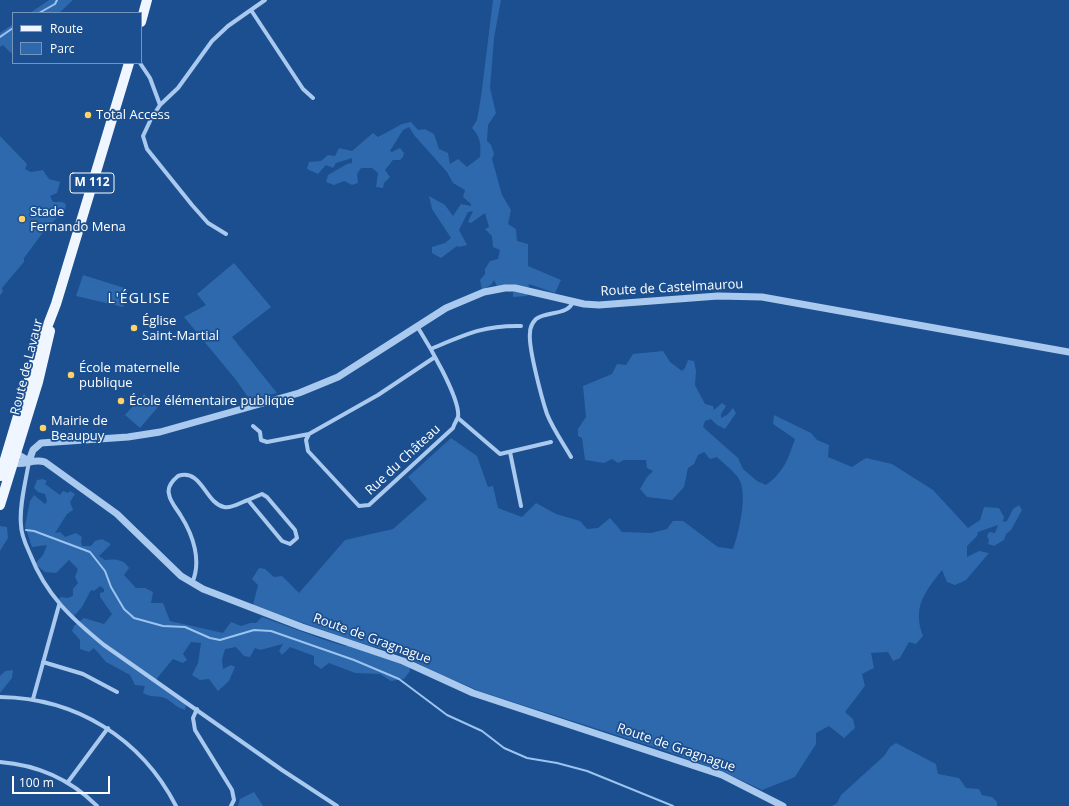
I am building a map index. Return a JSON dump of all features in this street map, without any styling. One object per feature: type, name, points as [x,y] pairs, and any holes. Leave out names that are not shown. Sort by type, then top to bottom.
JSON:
[{"type":"main road","points":[[142,19],[148,0]]},
{"type":"main road","name":"Route de Lavaur","points":[[0,476],[36,356],[56,304],[128,64]]},
{"type":"main road","name":"Route de Lavaur","points":[[0,505],[7,456]]},
{"type":"street","points":[[226,234],[208,223],[144,146],[143,136],[160,105],[178,88],[212,41],[228,26],[265,0]]},
{"type":"street","points":[[251,10],[302,89],[313,98]]},
{"type":"street","points":[[141,64],[150,78],[160,105]]},
{"type":"street","name":"Route de Castelmaurou","points":[[29,461],[33,450],[41,443],[121,437],[160,432],[299,393],[338,377],[446,308],[496,289],[515,288],[573,301],[599,305],[718,296],[762,297],[1069,352]]},
{"type":"street","points":[[570,457],[548,414],[532,353],[529,334],[532,324],[539,317],[564,311],[570,308],[573,301]]},
{"type":"street","points":[[431,349],[485,328],[502,325],[521,326]]},
{"type":"street","points":[[417,326],[431,349],[456,401],[458,418],[492,449],[500,454],[551,442]]},
{"type":"street","points":[[253,426],[260,432],[261,440],[267,442],[309,434],[378,395],[435,357]]},
{"type":"street","name":"Rue du Château","points":[[309,434],[306,440],[308,451],[355,503],[359,506],[364,506],[370,505],[453,428],[458,418]]},
{"type":"street","points":[[510,452],[521,506]]},
{"type":"street","name":"Route de Gragnague","points":[[7,456],[29,461],[37,460],[44,462],[117,514],[180,576],[192,583],[288,621],[403,661],[473,693],[722,775],[783,806]]},
{"type":"street","points":[[29,461],[21,525],[25,544],[36,568],[59,605],[78,624],[104,645],[337,806]]},
{"type":"street","points":[[192,583],[196,575],[197,560],[187,527],[169,494],[168,490],[173,480],[183,475],[193,478],[216,502],[224,507],[230,507],[262,494],[268,497],[295,530],[297,538],[294,542],[290,544],[282,541],[248,500]]},
{"type":"street","points":[[33,699],[59,605]]},
{"type":"street","points":[[43,662],[83,674],[117,692]]},
{"type":"street","points":[[0,697],[33,699],[68,709],[108,728],[129,745],[146,762],[163,783],[176,806]]},
{"type":"street","points":[[197,709],[193,718],[195,730],[232,790],[234,800],[231,806]]},
{"type":"street","points":[[68,782],[108,728]]},
{"type":"street","points":[[0,762],[29,765],[68,782],[97,806]]},
{"type":"green space","points":[[49,0],[73,0],[60,12],[31,12]]},
{"type":"green space","points":[[493,0],[501,0],[494,38],[490,88],[496,113],[488,125],[487,141],[491,145],[494,154],[492,159],[502,195],[511,210],[508,224],[516,229],[517,241],[528,244],[528,266],[561,280],[555,293],[529,284],[527,296],[513,297],[513,286],[497,286],[494,280],[491,285],[482,290],[480,280],[485,274],[485,269],[490,261],[498,259],[500,250],[493,247],[492,236],[485,229],[489,227],[485,213],[471,223],[468,222],[473,211],[468,212],[459,230],[467,245],[457,246],[441,258],[432,253],[432,247],[445,243],[451,238],[432,209],[429,196],[445,205],[453,216],[461,204],[471,206],[471,204],[463,197],[465,190],[453,183],[447,172],[414,135],[409,127],[403,130],[390,151],[392,152],[400,148],[404,153],[400,160],[393,160],[385,170],[390,177],[384,183],[383,188],[376,187],[378,173],[372,168],[361,168],[357,174],[358,183],[352,185],[344,181],[334,185],[326,182],[328,175],[347,164],[352,163],[352,158],[336,163],[333,168],[326,165],[318,174],[307,169],[309,162],[321,161],[328,155],[335,156],[339,148],[352,151],[373,133],[378,137],[402,124],[411,122],[418,130],[425,129],[434,134],[439,149],[448,153],[450,164],[458,159],[467,167],[480,157],[480,142],[472,128],[477,120],[481,97]]},
{"type":"green space","points":[[12,25],[12,52],[3,45],[0,47],[0,33]]},
{"type":"green space","name":"Stade Fernando Mena","points":[[0,136],[27,164],[25,169],[31,172],[43,170],[49,179],[60,182],[57,193],[50,196],[53,202],[62,202],[66,204],[65,211],[47,227],[24,258],[24,262],[2,288],[3,292],[0,295]]},
{"type":"green space","points":[[234,263],[271,307],[232,337],[277,393],[250,400],[236,380],[184,317],[206,305],[197,294]]},
{"type":"green space","points":[[83,275],[128,289],[123,307],[76,296]]},
{"type":"green space","points":[[663,351],[670,362],[682,371],[688,360],[694,361],[696,371],[695,385],[705,404],[713,406],[714,410],[722,403],[726,406],[721,414],[721,418],[727,415],[733,408],[736,413],[725,429],[717,425],[711,419],[705,421],[703,427],[738,458],[743,469],[757,481],[766,485],[785,465],[795,439],[773,424],[774,415],[811,433],[817,440],[829,445],[828,457],[852,467],[866,458],[892,464],[933,490],[968,528],[980,520],[984,507],[999,508],[1004,517],[1003,522],[1007,521],[1013,509],[1019,505],[1022,510],[1011,530],[1006,534],[1004,540],[994,546],[988,544],[989,540],[987,536],[989,532],[995,533],[998,525],[978,532],[977,536],[967,546],[967,557],[979,551],[989,553],[966,580],[955,585],[947,582],[942,570],[922,600],[919,617],[923,636],[916,644],[909,642],[900,658],[893,661],[888,652],[871,653],[874,668],[862,674],[865,686],[845,712],[853,719],[855,728],[844,738],[829,726],[816,733],[816,744],[795,777],[762,790],[724,772],[663,750],[479,691],[399,654],[348,639],[253,605],[258,585],[252,579],[259,568],[265,569],[274,577],[282,576],[299,593],[345,540],[393,529],[427,499],[408,477],[451,438],[477,456],[488,487],[493,486],[498,508],[522,517],[536,503],[556,514],[580,521],[587,529],[598,528],[610,518],[622,532],[651,533],[667,529],[673,521],[683,521],[718,547],[733,549],[742,514],[742,486],[732,470],[717,457],[710,459],[704,452],[698,455],[694,464],[688,468],[684,487],[672,500],[647,497],[640,489],[647,477],[653,471],[647,468],[646,460],[624,460],[618,463],[612,459],[604,463],[585,460],[582,438],[578,436],[578,429],[586,417],[583,386],[612,374],[617,364],[626,365],[633,354]]},
{"type":"green space","points":[[144,394],[158,407],[140,428],[125,415]]},
{"type":"green space","points":[[43,479],[47,481],[45,484],[60,495],[63,491],[68,493],[70,491],[75,494],[70,502],[73,510],[67,514],[55,533],[60,532],[65,537],[76,533],[82,537],[82,546],[91,546],[95,541],[102,539],[111,544],[99,556],[105,560],[122,561],[127,565],[129,568],[124,575],[136,588],[145,588],[153,592],[151,603],[163,603],[170,621],[223,633],[231,622],[241,626],[256,623],[262,617],[344,646],[351,646],[369,653],[398,659],[409,665],[410,671],[404,679],[391,681],[380,674],[355,673],[329,663],[321,669],[314,664],[314,656],[290,647],[282,655],[279,651],[283,644],[260,650],[255,648],[250,657],[244,656],[236,647],[225,649],[222,660],[223,669],[231,665],[235,667],[229,681],[218,691],[209,679],[200,680],[192,675],[198,663],[201,643],[191,642],[183,654],[187,660],[183,663],[173,659],[154,682],[186,705],[185,710],[165,698],[143,693],[145,686],[135,685],[130,675],[106,662],[94,648],[89,652],[80,649],[80,640],[72,631],[74,626],[84,618],[104,624],[112,614],[100,597],[100,593],[104,592],[104,589],[100,586],[94,591],[91,590],[82,607],[74,616],[57,601],[61,597],[68,598],[73,596],[73,589],[78,583],[75,577],[78,569],[69,560],[56,573],[45,572],[35,564],[43,555],[47,545],[32,547],[25,526],[30,501],[34,495],[45,504],[47,501],[45,494],[38,492],[34,488],[37,480]]},
{"type":"green space","points":[[0,526],[7,527],[8,538],[0,551]]},
{"type":"green space","points":[[13,670],[12,678],[0,693],[0,676],[5,671]]},
{"type":"green space","points":[[896,743],[936,764],[938,774],[959,778],[966,788],[979,789],[982,795],[992,797],[997,802],[997,806],[832,806],[837,803],[841,795],[884,756],[890,747]]},
{"type":"green space","points":[[254,792],[263,806],[238,806],[240,799]]},
{"type":"waterway","points":[[41,12],[55,4],[57,0]]},
{"type":"waterway","points":[[0,37],[12,29]]},
{"type":"waterway","points":[[26,530],[34,531],[90,552],[105,571],[111,587],[124,609],[134,618],[163,626],[185,627],[210,638],[220,640],[254,630],[271,631],[354,660],[399,679],[447,715],[482,731],[504,748],[527,758],[557,763],[587,771],[673,806]]},
{"type":"place","name":"Total Access","points":[[88,115]]},
{"type":"place","name":"Stade Fernando Mena","points":[[22,219]]},
{"type":"place","name":"Église Saint-Martial","points":[[134,328]]},
{"type":"place","name":"École maternelle publique","points":[[71,375]]},
{"type":"place","name":"École élémentaire publique","points":[[121,401]]},
{"type":"place","name":"Mairie de Beaupuy","points":[[43,428]]},
{"type":"district","name":"L'ÉGLISE","points":[[139,299]]}]
